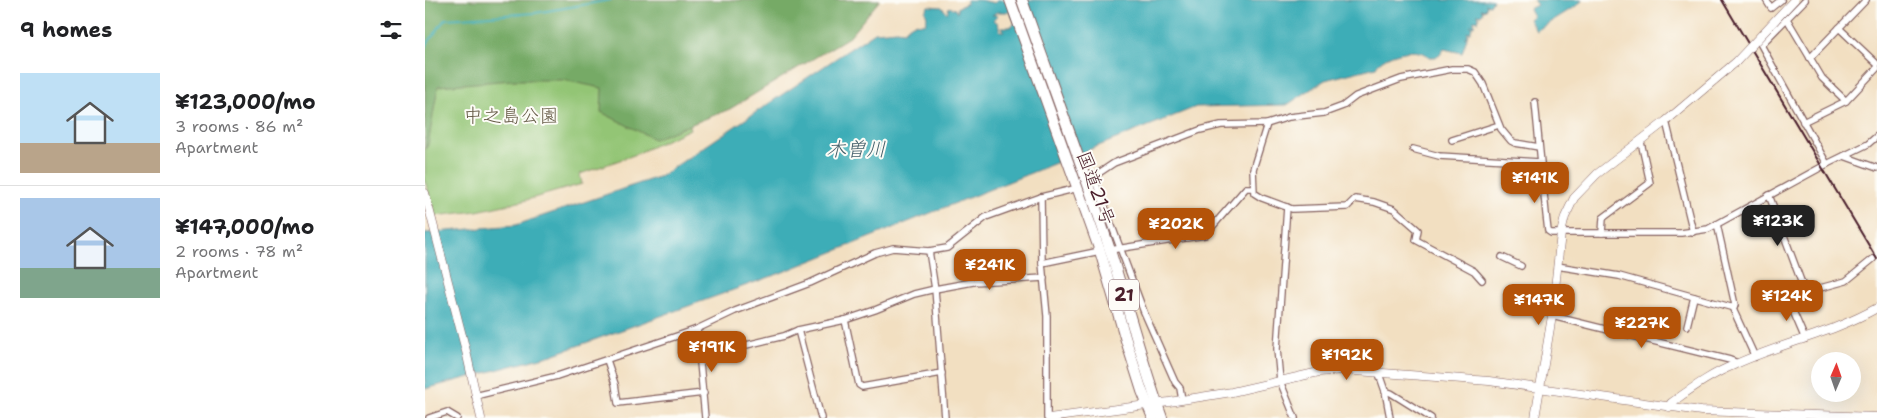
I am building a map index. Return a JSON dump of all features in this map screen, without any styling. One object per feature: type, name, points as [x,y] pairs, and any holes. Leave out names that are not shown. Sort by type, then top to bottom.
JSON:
[{"type":"highway","name":"国道21号","points":[[1010,0],[1078,188],[1110,250]]},
{"type":"highway","name":"国道21号","points":[[1022,0],[1089,177],[1110,250],[1125,337],[1152,404],[1161,418]]},
{"type":"highway","name":"国道21号","points":[[1152,404],[1153,418]]},
{"type":"street","points":[[1765,0],[1771,8],[1781,0]]},
{"type":"street","points":[[1535,418],[1552,316],[1561,233],[1565,216],[1574,198],[1597,174],[1641,142],[1736,62],[1794,0]]},
{"type":"street","points":[[1805,0],[1761,45],[1827,164]]},
{"type":"street","points":[[1811,58],[1866,0]]},
{"type":"street","points":[[1787,19],[1822,78],[1846,101]]},
{"type":"street","points":[[1839,28],[1877,64]]},
{"type":"street","points":[[1803,122],[1846,101],[1877,68]]},
{"type":"street","points":[[1089,177],[1113,163],[1200,130],[1221,126],[1267,124],[1289,117],[1324,113],[1343,106],[1356,96],[1401,79],[1452,69],[1468,69],[1475,72],[1483,84],[1505,136],[1515,144],[1539,147]]},
{"type":"street","points":[[1535,102],[1548,231],[1551,233],[1693,232],[1707,229],[1868,144],[1877,136]]},
{"type":"street","points":[[1666,121],[1693,232]]},
{"type":"street","points":[[1267,124],[1253,168],[1254,193],[1262,198],[1292,209],[1347,207],[1355,199],[1381,204],[1394,209],[1419,230],[1416,240],[1461,263],[1474,271],[1482,280]]},
{"type":"street","points":[[1452,140],[1499,125]]},
{"type":"street","points":[[1602,233],[1603,218],[1650,183],[1641,142]]},
{"type":"street","points":[[1413,150],[1439,156],[1541,162]]},
{"type":"street","points":[[1844,156],[1877,168]]},
{"type":"street","points":[[474,392],[557,376],[697,329],[735,310],[810,283],[875,253],[893,248],[929,251],[947,248],[986,217],[1041,197],[1078,188]]},
{"type":"street","points":[[1043,262],[1205,235],[1246,188],[1253,188]]},
{"type":"street","points":[[1769,195],[1805,292]]},
{"type":"street","points":[[426,197],[460,324],[481,418]]},
{"type":"street","points":[[1041,197],[1047,316],[1048,418],[1182,400],[1331,370],[1378,371],[1489,381],[1729,415],[1877,417]]},
{"type":"street","points":[[1287,208],[1277,349],[1280,381],[1295,418]]},
{"type":"street","points":[[1717,224],[1735,304],[1734,308],[1732,307]]},
{"type":"street","points":[[1110,250],[1144,312],[1175,382],[1181,391],[1182,400]]},
{"type":"street","points":[[929,251],[935,289],[945,418]]},
{"type":"street","points":[[1502,257],[1521,266]]},
{"type":"street","points":[[1805,339],[1787,297],[1846,281],[1873,259]]},
{"type":"street","points":[[1557,266],[1619,276],[1732,307]]},
{"type":"street","points":[[700,356],[784,336],[798,330],[845,320],[914,294],[935,289],[973,282],[1044,278]]},
{"type":"street","points":[[1687,326],[1694,297]]},
{"type":"street","points":[[1732,307],[1755,357]]},
{"type":"street","points":[[1669,407],[1674,401],[1710,377],[1738,363],[1827,332],[1877,308]]},
{"type":"street","points":[[1552,316],[1738,363]]},
{"type":"street","points":[[845,320],[859,385],[862,387],[943,373]]},
{"type":"street","points":[[697,329],[705,418]]},
{"type":"street","points":[[798,330],[821,418]]},
{"type":"street","points":[[607,360],[615,384],[617,403],[704,393]]},
{"type":"street","points":[[1378,371],[1385,391],[1390,418]]},
{"type":"street","points":[[1385,391],[1431,418]]},
{"type":"street","points":[[429,418],[447,412],[457,418]]},
{"type":"green space","points":[[425,0],[880,0],[849,37],[730,109],[654,139],[601,112],[602,88],[563,80],[512,80],[438,86],[428,145],[425,149]]},
{"type":"green space","name":"中之島公園","points":[[425,47],[681,103],[690,129],[634,155],[580,174],[582,184],[523,201],[477,211],[435,216],[425,181]]},
{"type":"water","name":"木曽川","points":[[967,0],[995,3],[997,0],[1493,0],[1490,5],[1485,4],[1487,5],[1485,10],[1481,9],[1483,11],[1481,15],[1477,14],[1479,16],[1478,21],[1474,20],[1474,26],[1470,25],[1472,27],[1470,32],[1467,31],[1467,37],[1465,37],[1467,38],[1462,53],[1444,49],[1437,57],[1429,57],[1424,53],[1409,51],[1393,55],[1385,58],[1376,67],[1325,80],[1287,105],[1196,107],[778,274],[552,355],[425,389],[425,233],[516,225],[661,176],[875,32],[904,31],[913,24],[925,24],[927,17],[925,11],[928,6],[942,7],[947,13],[949,7],[955,9],[957,13],[958,7],[966,4]],"holes":[[[997,12],[1010,12],[1015,23],[1010,27],[1002,27],[1004,31],[1000,31],[998,23],[994,20],[998,15],[992,15]]]},
{"type":"water","points":[[1533,0],[1557,0],[1556,2],[1558,0],[1583,0],[1536,31],[1529,19],[1533,16],[1529,9],[1537,5]]},
{"type":"waterway","points":[[425,47],[445,19],[535,13],[611,0]]},
{"type":"railway","points":[[1722,0],[1877,259]]}]
